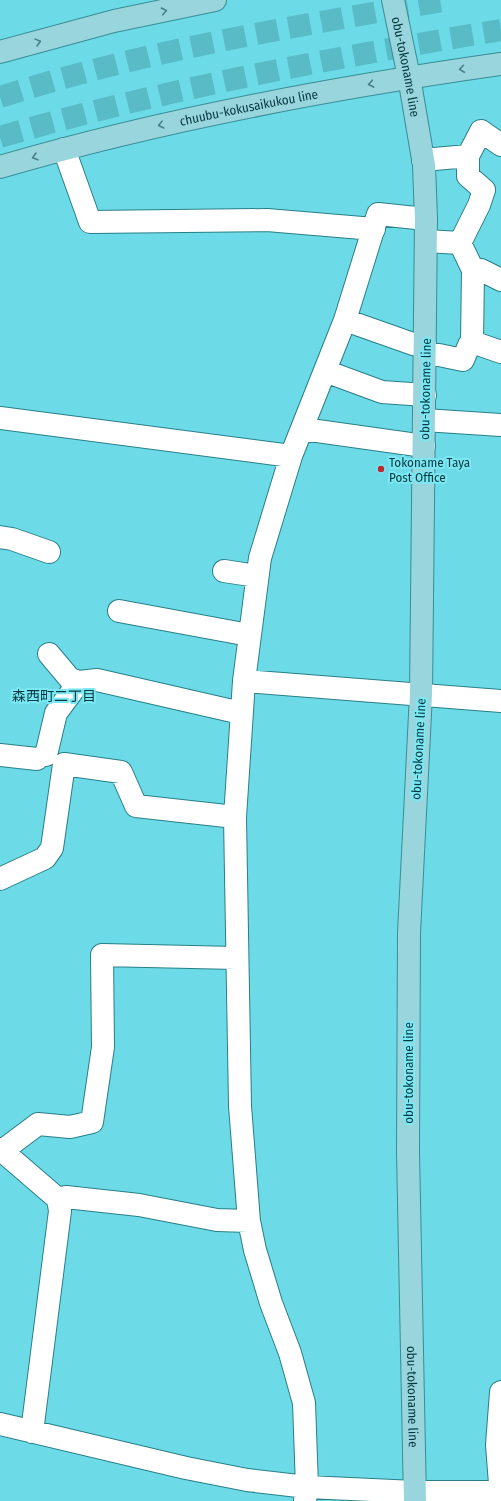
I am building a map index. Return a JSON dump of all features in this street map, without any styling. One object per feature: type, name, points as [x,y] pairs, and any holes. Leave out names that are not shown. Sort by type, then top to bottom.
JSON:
[{"type":"main road","points":[[0,52],[114,21],[215,0]]},
{"type":"main road","name":"obu-tokoname line","points":[[393,0],[409,77],[423,160],[426,219],[421,694],[410,933],[408,1144],[415,1497]]},
{"type":"main road","name":"chuubu-kokusaikukou line","points":[[0,167],[64,148],[189,118],[409,77],[501,64]]},
{"type":"street","points":[[460,243],[479,205],[484,190],[468,176],[468,156],[481,131],[501,145]]},
{"type":"street","points":[[64,148],[90,222],[267,220],[374,229]]},
{"type":"street","points":[[423,160],[468,156]]},
{"type":"street","points":[[306,1494],[304,1402],[290,1352],[271,1303],[255,1250],[249,1220],[240,1106],[236,958],[235,817],[241,712],[249,635],[260,558],[290,456],[303,429],[345,320],[378,214],[426,219]]},
{"type":"street","points":[[426,241],[460,243]]},
{"type":"street","points":[[345,320],[413,344],[439,355],[463,360],[469,345],[472,342],[473,270],[460,243]]},
{"type":"street","points":[[473,270],[482,270],[501,280]]},
{"type":"street","points":[[472,342],[501,352]]},
{"type":"street","points":[[326,370],[382,392],[424,395]]},
{"type":"street","points":[[0,418],[290,456]]},
{"type":"street","points":[[424,420],[501,426]]},
{"type":"street","points":[[303,429],[424,446]]},
{"type":"street","points":[[0,537],[12,539],[49,552]]},
{"type":"street","points":[[224,571],[257,576]]},
{"type":"street","points":[[118,611],[249,635]]},
{"type":"street","points":[[49,654],[70,679],[79,682],[97,680],[241,712]]},
{"type":"street","points":[[244,681],[501,701]]},
{"type":"street","points":[[0,755],[42,757],[56,713],[79,682]]},
{"type":"street","points":[[0,879],[45,858],[52,848],[64,764],[121,772],[136,806],[235,817]]},
{"type":"street","points":[[32,1432],[60,1211],[58,1199],[1,1150],[38,1124],[70,1127],[92,1122],[103,1047],[102,954],[236,958]]},
{"type":"street","points":[[58,1199],[66,1197],[139,1205],[217,1220],[249,1220]]},
{"type":"street","points":[[0,1424],[186,1468],[306,1494],[415,1497],[501,1494],[497,1445],[501,1392]]},
{"type":"tunnel","points":[[0,97],[55,80],[166,53],[278,30],[448,0]]},
{"type":"tunnel","points":[[0,137],[186,89],[374,52],[501,30]]},
{"type":"place","name":"Tokoname Taya Post Office","points":[[381,469]]},
{"type":"district","name":"森西町二丁目","points":[[54,696]]}]
